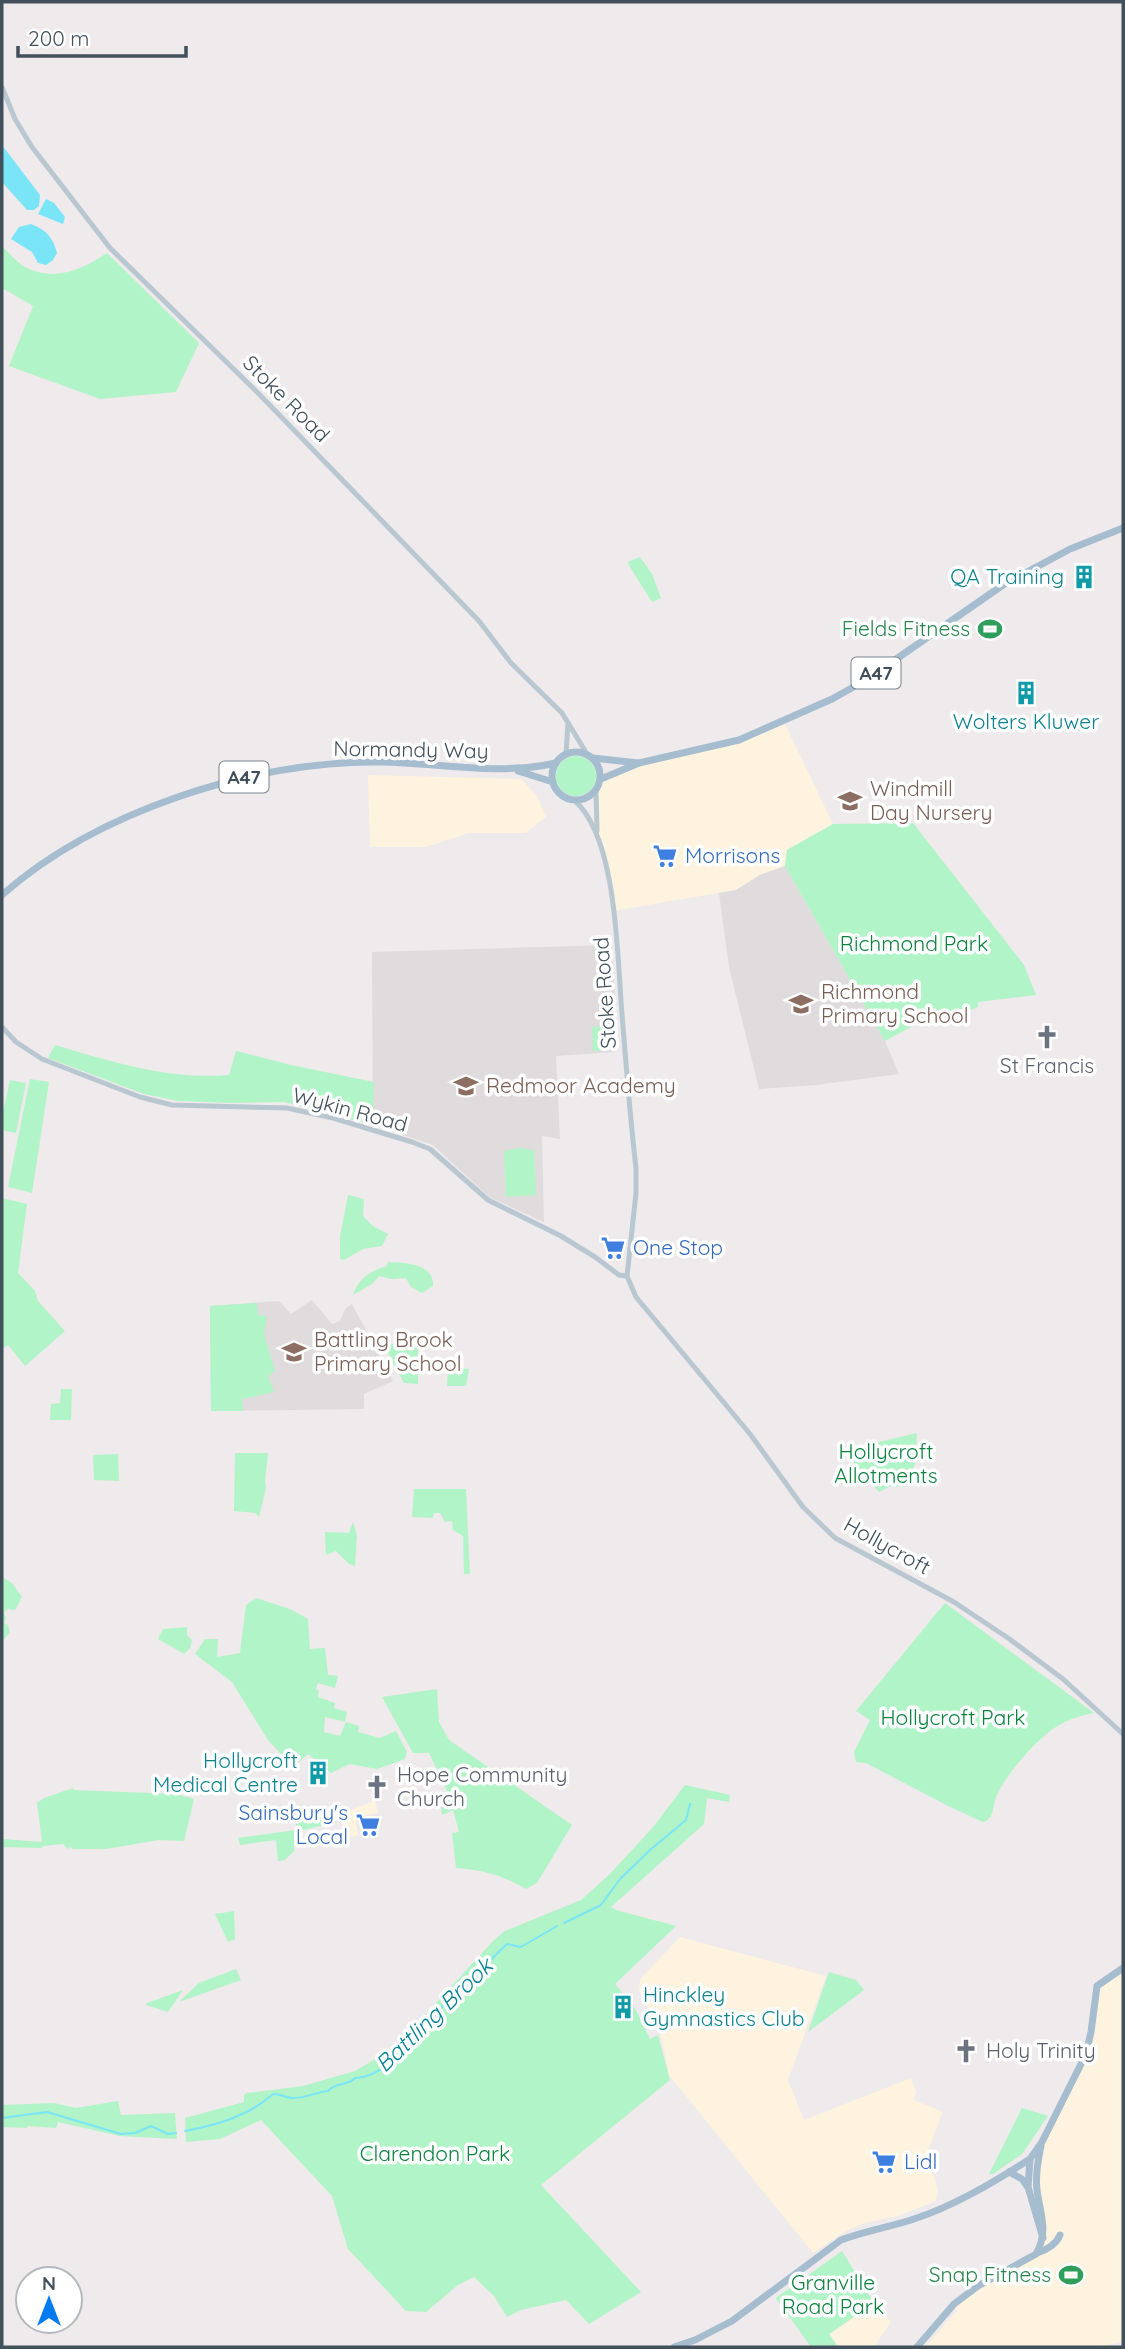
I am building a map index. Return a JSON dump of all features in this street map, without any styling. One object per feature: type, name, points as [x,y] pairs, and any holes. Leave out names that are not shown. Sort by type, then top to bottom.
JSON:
[{"type":"main road","name":"A47","points":[[601,779],[639,763],[739,740],[832,699],[866,680],[1003,586],[1070,549],[1123,528]]},
{"type":"main road","points":[[573,752],[590,756],[598,764],[601,779],[596,790],[584,799],[574,800],[559,793],[553,782],[552,772],[556,763],[566,754],[573,752]]},
{"type":"main road","name":"A47","points":[[590,756],[639,763]]},
{"type":"main road","name":"Normandy Way","points":[[2,895],[51,858],[111,824],[239,778],[339,764],[380,762],[514,770],[556,763]]},
{"type":"main road","name":"Normandy Way","points":[[514,770],[553,782]]},
{"type":"main road","points":[[674,2347],[695,2340],[732,2321],[841,2241],[924,2215],[1030,2159],[1042,2142],[1086,2053],[1097,1986],[1123,1968]]},
{"type":"main road","points":[[1036,2254],[1044,2228],[1036,2174],[1042,2142]]},
{"type":"main road","points":[[1030,2159],[1028,2187],[1043,2238]]},
{"type":"main road","points":[[1009,2172],[1022,2179],[1028,2187]]},
{"type":"main road","points":[[917,2347],[954,2304],[978,2286],[1049,2248],[1060,2235]]},
{"type":"street","name":"Stoke Road","points":[[2,87],[15,119],[32,147],[110,248],[258,393],[479,621],[511,663],[567,720],[590,756]]},
{"type":"street","points":[[566,754],[569,729],[567,720]]},
{"type":"street","name":"Stoke Road","points":[[596,790],[597,834]]},
{"type":"street","name":"Stoke Road","points":[[574,800],[589,816],[597,834],[607,867],[614,917],[636,1168],[627,1276]]},
{"type":"street","name":"Wykin Road","points":[[2,1027],[16,1042],[42,1059],[140,1097],[172,1105],[287,1108],[333,1118],[430,1149],[488,1200],[561,1236],[619,1275],[627,1276]]},
{"type":"street","name":"Hollycroft","points":[[627,1276],[636,1297],[735,1416],[803,1507],[835,1538],[954,1602],[1008,1638],[1063,1679],[1123,1734]]},
{"type":"shaded area","points":[[784,722],[833,824],[787,850],[785,866],[760,875],[736,890],[613,911],[597,834],[596,790],[601,779],[614,773],[710,748]]},
{"type":"shaded area","points":[[368,775],[521,779],[537,796],[546,817],[526,833],[469,833],[426,847],[370,847]]},
{"type":"shaded area","name":"Richmond Primary School","points":[[785,866],[885,1041],[899,1074],[759,1089],[729,967],[719,893],[736,890],[760,875]]},
{"type":"shaded area","name":"Redmoor Academy","points":[[611,945],[615,992],[615,1052],[556,1056],[560,1139],[542,1136],[544,1222],[489,1197],[433,1145],[373,1125],[372,952]]},
{"type":"shaded area","name":"Battling Brook Primary School","points":[[312,1300],[332,1324],[340,1321],[345,1309],[352,1304],[393,1381],[364,1394],[364,1409],[211,1411],[210,1306],[279,1301],[291,1314]]},
{"type":"shaded area","points":[[375,1800],[378,1813],[356,1817],[358,1835],[350,1837],[337,1816]]},
{"type":"shaded area","points":[[680,1937],[826,1976],[788,2080],[804,2120],[911,2078],[916,2091],[914,2100],[943,2112],[927,2152],[938,2190],[936,2201],[898,2216],[865,2223],[846,2231],[813,2253],[669,2075],[658,2022],[640,1994],[639,1986],[641,1978]]},
{"type":"shaded area","points":[[1123,1967],[1123,2342],[1095,2347],[925,2347],[957,2311],[953,2307],[959,2301],[1030,2257],[1043,2238],[1037,2190],[1042,2142],[1086,2054],[1097,1986]]},
{"type":"shaded area","points":[[875,2303],[891,2322],[874,2347],[839,2347],[830,2334]]},
{"type":"green space","points":[[2,246],[24,266],[48,274],[69,272],[107,253],[199,343],[176,392],[100,399],[9,366],[33,306],[2,288]]},
{"type":"green space","points":[[640,557],[652,574],[661,598],[652,602],[628,562]]},
{"type":"green space","points":[[576,756],[590,762],[596,776],[590,790],[576,796],[562,790],[556,776],[562,762]]},
{"type":"green space","name":"Richmond Park","points":[[913,823],[1024,965],[1036,995],[978,1002],[978,1007],[949,1019],[941,1013],[885,1041],[785,866],[787,850],[833,824]]},
{"type":"green space","points":[[592,1027],[607,1027],[609,1050],[593,1051]]},
{"type":"green space","points":[[55,1045],[141,1068],[207,1076],[229,1075],[236,1051],[374,1082],[373,1125],[284,1102],[178,1101],[144,1094],[48,1058]]},
{"type":"green space","points":[[30,1079],[49,1082],[32,1193],[8,1187]]},
{"type":"green space","points":[[10,1080],[26,1083],[16,1133],[2,1130]]},
{"type":"green space","points":[[518,1148],[534,1150],[536,1195],[506,1197],[504,1151]]},
{"type":"green space","points":[[348,1195],[364,1199],[363,1216],[373,1226],[388,1234],[382,1246],[363,1249],[344,1260],[340,1259],[340,1237]]},
{"type":"green space","points":[[2,1198],[27,1204],[18,1273],[65,1331],[25,1366],[8,1345],[2,1349]]},
{"type":"green space","points":[[388,1262],[410,1264],[424,1269],[432,1278],[433,1286],[422,1293],[411,1287],[406,1278],[391,1279],[379,1276],[372,1284],[353,1295],[362,1280],[375,1270],[387,1266]]},
{"type":"green space","points":[[257,1303],[258,1315],[267,1316],[264,1334],[275,1371],[268,1376],[274,1392],[242,1399],[243,1411],[211,1411],[210,1306]]},
{"type":"green space","points":[[381,1340],[397,1346],[418,1347],[418,1384],[404,1383]]},
{"type":"green space","points":[[448,1367],[469,1369],[466,1386],[447,1386]]},
{"type":"green space","points":[[61,1389],[72,1389],[71,1420],[50,1420],[51,1404],[60,1403]]},
{"type":"green space","name":"Hollycroft Allotments","points":[[917,1433],[915,1464],[906,1487],[891,1486],[879,1492],[849,1457],[879,1442]]},
{"type":"green space","points":[[235,1453],[268,1453],[266,1488],[259,1517],[255,1513],[234,1511]]},
{"type":"green space","points":[[118,1454],[119,1481],[94,1480],[93,1455]]},
{"type":"green space","points":[[414,1489],[466,1489],[470,1574],[464,1574],[463,1536],[453,1530],[452,1521],[445,1522],[440,1513],[434,1513],[433,1518],[412,1517]]},
{"type":"green space","points":[[353,1522],[357,1535],[355,1566],[349,1564],[336,1551],[326,1555],[325,1532],[349,1533]]},
{"type":"green space","points":[[2,1577],[12,1583],[22,1597],[15,1610],[8,1609],[4,1612],[4,1623],[8,1625],[10,1632],[2,1642]]},
{"type":"green space","points":[[256,1598],[290,1609],[308,1619],[310,1649],[325,1648],[328,1675],[338,1676],[335,1688],[318,1683],[318,1697],[335,1703],[334,1708],[347,1712],[345,1722],[325,1717],[324,1732],[340,1736],[346,1722],[359,1726],[358,1732],[380,1738],[396,1731],[407,1752],[405,1759],[377,1769],[350,1764],[331,1773],[308,1754],[293,1767],[268,1740],[232,1682],[195,1654],[205,1639],[218,1639],[217,1657],[240,1653],[246,1605]]},
{"type":"green space","name":"Hollycroft Park","points":[[945,1603],[1094,1713],[1063,1723],[1035,1744],[1008,1776],[997,1795],[990,1818],[983,1822],[866,1763],[856,1762],[854,1752],[870,1720],[856,1711]]},
{"type":"green space","points":[[187,1627],[187,1635],[192,1640],[190,1648],[184,1654],[158,1639],[163,1629]]},
{"type":"green space","points":[[437,1689],[439,1722],[449,1740],[572,1825],[537,1883],[526,1889],[492,1874],[456,1868],[452,1833],[459,1832],[453,1810],[442,1815],[441,1807],[447,1805],[445,1794],[448,1793],[429,1753],[413,1753],[382,1697]]},
{"type":"green space","name":"Clarendon Park","points":[[685,1785],[730,1795],[729,1802],[707,1798],[704,1824],[611,1907],[676,1926],[615,1984],[636,2010],[650,2039],[658,2035],[670,2080],[541,2185],[641,2292],[589,2324],[566,2300],[521,2310],[507,2317],[494,2296],[474,2277],[458,2285],[426,2312],[406,2311],[348,2249],[332,2196],[261,2120],[220,2139],[186,2142],[185,2118],[244,2102],[244,2095],[247,2093],[303,2086],[355,2071],[372,2061],[404,2038],[505,1931],[581,1900],[610,1874],[654,1826]]},
{"type":"green space","points":[[73,1788],[177,1794],[194,1799],[184,1841],[159,1840],[106,1849],[72,1849],[71,1846],[68,1849],[63,1844],[42,1848],[2,1847],[2,1839],[42,1842],[37,1803]]},
{"type":"green space","points":[[323,1810],[337,1822],[294,1832],[294,1851],[285,1860],[278,1861],[276,1840],[240,1845],[238,1838],[296,1830],[296,1822]]},
{"type":"green space","points":[[234,1911],[235,1939],[228,1942],[215,1914]]},
{"type":"green space","points":[[236,1969],[241,1980],[179,2002],[199,1983]]},
{"type":"green space","points":[[829,1972],[856,1980],[864,1990],[808,2032]]},
{"type":"green space","points":[[183,1990],[168,2012],[146,2005],[147,2003]]},
{"type":"green space","points":[[118,2101],[121,2115],[175,2113],[177,2139],[120,2136],[58,2122],[56,2128],[2,2127],[2,2105],[54,2103],[76,2108]]},
{"type":"green space","points":[[1022,2108],[1048,2116],[1022,2154],[989,2174]]},
{"type":"green space","name":"Granville Road Park","points":[[842,2251],[874,2303],[829,2334],[838,2347],[811,2347],[776,2298]]},
{"type":"water","points":[[2,145],[40,195],[39,206],[34,210],[27,210],[2,182]]},
{"type":"water","points":[[46,199],[54,203],[65,217],[63,224],[38,214]]},
{"type":"water","points":[[31,224],[48,235],[55,247],[57,253],[46,265],[38,263],[32,252],[11,239],[19,227]]},
{"type":"waterway","name":"Battling Brook","points":[[564,1923],[601,1905],[620,1879],[686,1820],[690,1804]]},
{"type":"waterway","name":"Battling Brook","points":[[185,2131],[232,2118],[254,2108],[273,2094],[296,2098],[328,2091],[380,2070],[507,1944],[521,1947],[557,1926]]},
{"type":"waterway","name":"Battling Brook","points":[[2,2118],[47,2112],[121,2134],[135,2133],[151,2126],[168,2134],[176,2133]]},
{"type":"place","name":"QA Training","points":[[1084,577]]},
{"type":"place","name":"Fields Fitness","points":[[990,629]]},
{"type":"place","name":"Wolters Kluwer","points":[[1026,693]]},
{"type":"place","name":"Windmill Day Nursery","points":[[850,801]]},
{"type":"place","name":"Morrisons","points":[[665,856]]},
{"type":"place","name":"Richmond Primary School","points":[[801,1004]]},
{"type":"place","name":"St Francis","points":[[1047,1037]]},
{"type":"place","name":"Redmoor Academy","points":[[466,1086]]},
{"type":"place","name":"One Stop","points":[[613,1248]]},
{"type":"place","name":"Battling Brook Primary School","points":[[294,1352]]},
{"type":"place","name":"Hollycroft Medical Centre","points":[[318,1773]]},
{"type":"place","name":"Hope Community Church","points":[[377,1787]]},
{"type":"place","name":"Sainsbury's Local","points":[[368,1825]]},
{"type":"place","name":"Hinckley Gymnastics Club","points":[[623,2007]]},
{"type":"place","name":"Holy Trinity","points":[[966,2051]]},
{"type":"place","name":"Lidl","points":[[884,2162]]},
{"type":"place","name":"Snap Fitness","points":[[1071,2275]]}]
